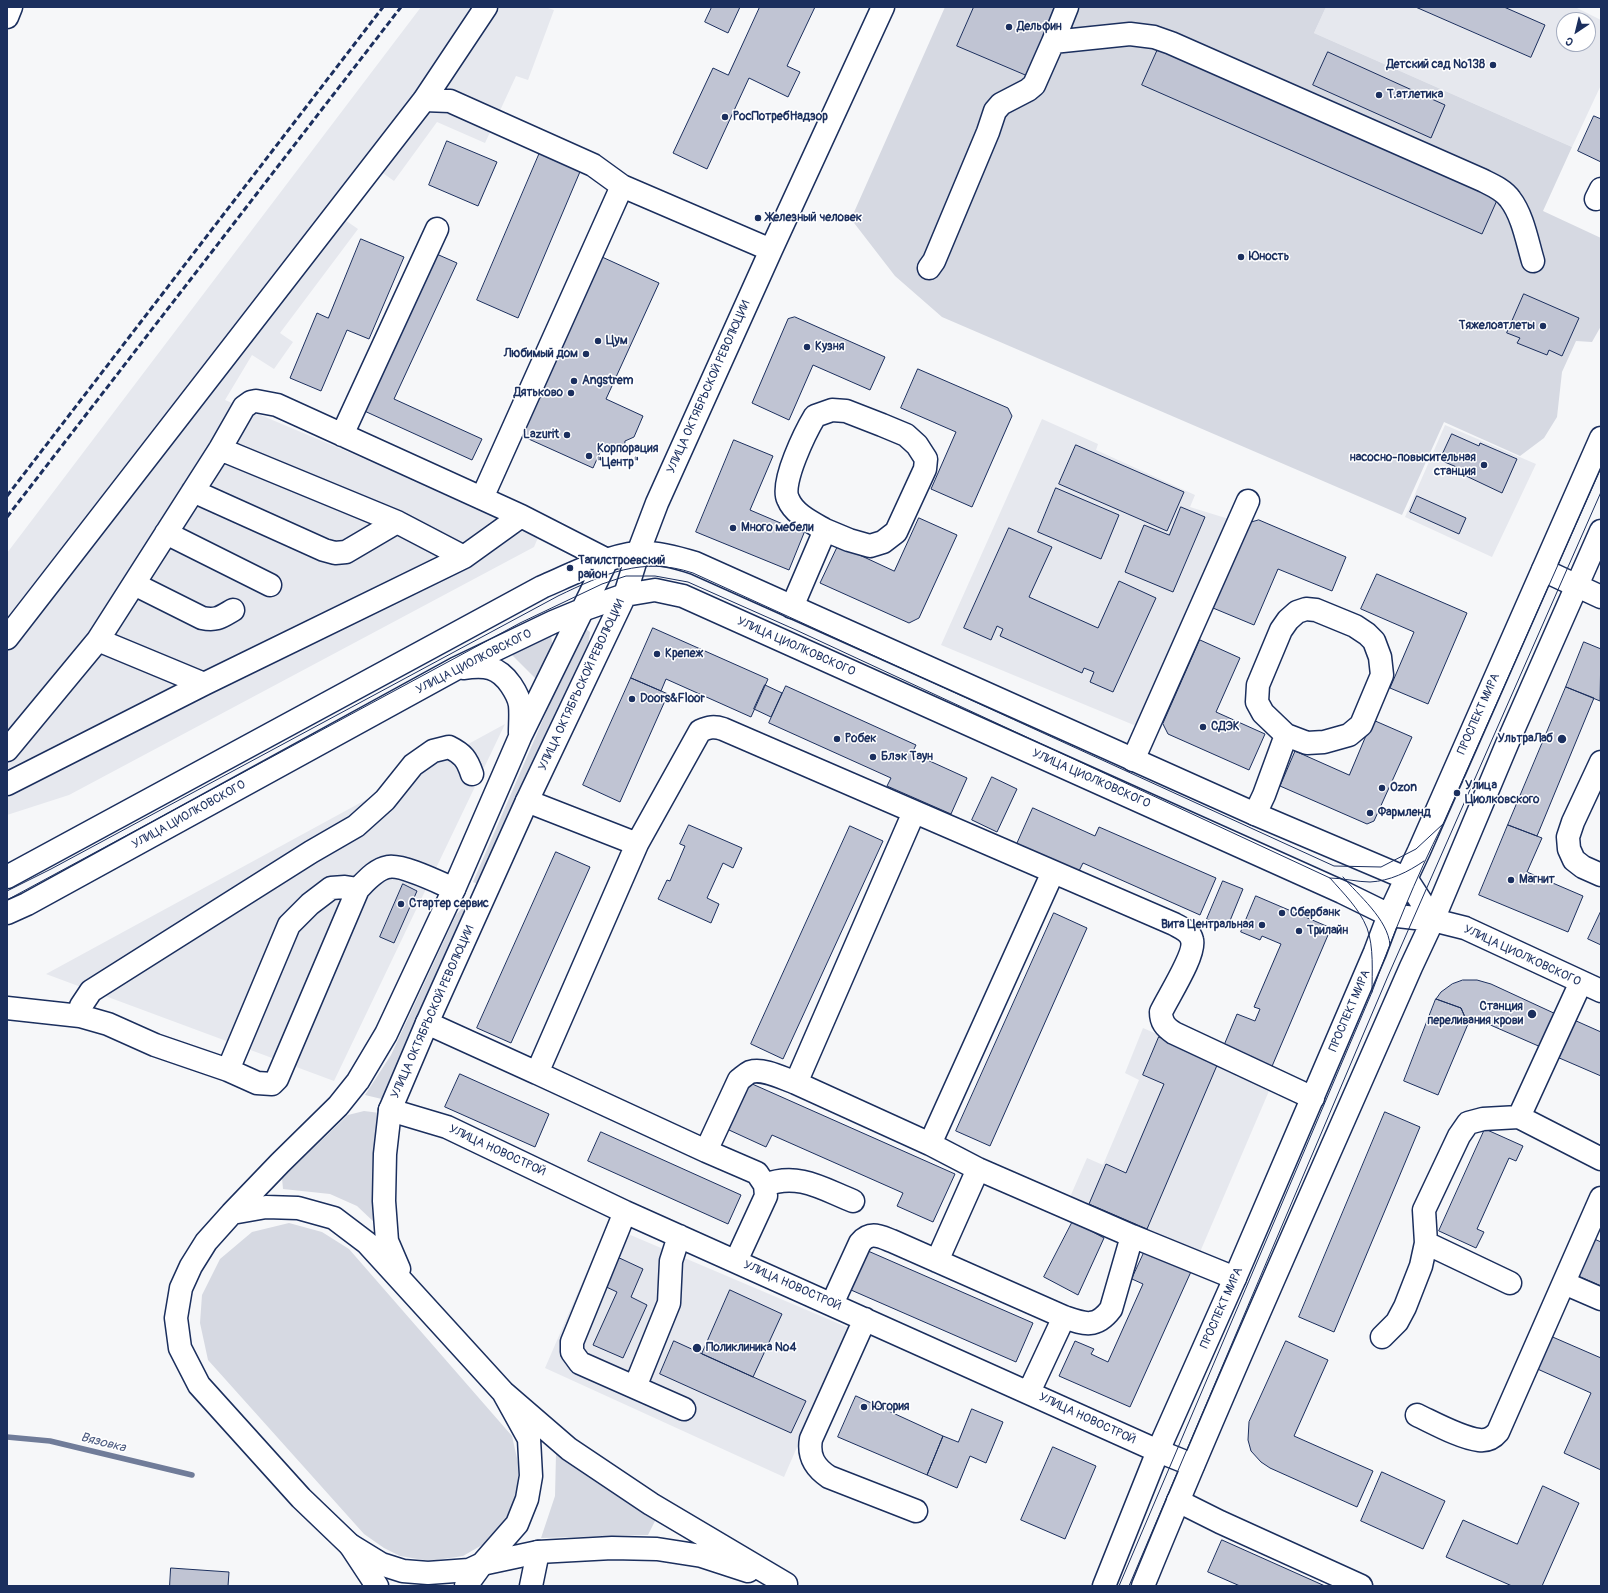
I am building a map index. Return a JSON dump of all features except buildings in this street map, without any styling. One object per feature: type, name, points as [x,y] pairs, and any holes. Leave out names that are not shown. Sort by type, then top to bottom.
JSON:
[{"type":"main road","points":[[7,17],[11,7]]},
{"type":"main road","points":[[7,638],[424,100],[486,7]]},
{"type":"main road","name":"УЛИЦА ОКТЯБРЬСКОЙ РЕВОЛЮЦИИ","points":[[406,1285],[387,1241],[384,1201],[385,1154],[390,1110],[527,801],[625,595],[638,553],[657,503],[883,7]]},
{"type":"main road","points":[[929,268],[934,262],[995,111],[1002,104],[1028,90],[1034,85],[1067,7]]},
{"type":"main road","points":[[1053,42],[1130,34],[1154,37],[1171,43],[1482,180],[1497,188],[1510,198],[1521,220],[1533,261]]},
{"type":"main road","points":[[424,100],[450,101],[593,165],[622,186],[771,250]]},
{"type":"main road","points":[[482,498],[622,186]]},
{"type":"main road","points":[[342,434],[437,229]]},
{"type":"main road","points":[[7,750],[98,640],[220,449],[244,407],[251,402],[256,401],[277,405],[521,516],[607,560]]},
{"type":"main road","points":[[832,410],[846,411],[906,435],[917,445],[926,459],[925,469],[896,532],[883,542],[870,546],[848,540],[825,530],[806,519],[794,508],[787,498],[786,483],[807,429],[815,416],[832,410]]},
{"type":"main road","name":"ПРОСПЕКТ МИРА","points":[[1104,1586],[1158,1451],[1313,1098],[1389,915],[1601,438]]},
{"type":"main road","points":[[220,449],[398,522],[464,557]]},
{"type":"main road","points":[[193,491],[324,550],[335,553],[346,552],[398,522]]},
{"type":"main road","points":[[1133,760],[1248,501]]},
{"type":"main road","points":[[7,784],[204,684],[464,557],[521,516]]},
{"type":"main road","points":[[792,607],[825,530]]},
{"type":"main road","points":[[1143,1586],[1270,1286],[1433,920],[1510,736],[1601,531]]},
{"type":"main road","points":[[166,533],[270,585]]},
{"type":"main road","points":[[7,877],[542,587],[607,560],[638,553],[679,558],[695,563],[1254,814],[1406,878],[1433,920]]},
{"type":"main road","points":[[607,560],[520,737],[454,889],[386,1034],[358,1081],[338,1106],[280,1163],[206,1242],[191,1266],[181,1288],[176,1318],[180,1348],[199,1385],[301,1498],[350,1545],[381,1564],[403,1571],[444,1573],[469,1570],[482,1564],[538,1552],[612,1548],[657,1549],[702,1556],[788,1585]]},
{"type":"main road","points":[[1543,570],[1601,597]]},
{"type":"main road","points":[[134,584],[202,618],[212,620],[221,618],[233,610]]},
{"type":"main road","name":"УЛИЦА ЦИОЛКОВСКОГО","points":[[7,913],[27,904],[458,668],[553,622],[582,610],[625,595],[655,590],[683,596],[1342,892],[1389,915],[1433,920],[1465,928],[1601,991]]},
{"type":"main road","points":[[1306,609],[1316,610],[1355,626],[1367,634],[1374,641],[1380,658],[1382,675],[1361,725],[1349,736],[1324,742],[1307,743],[1286,735],[1263,713],[1257,702],[1258,685],[1281,630],[1288,620],[1297,612],[1306,609]]},
{"type":"main road","points":[[98,640],[204,684]]},
{"type":"main road","points":[[458,668],[477,666],[494,669],[505,677],[515,691],[520,704],[520,737]]},
{"type":"main road","points":[[537,1073],[637,844],[700,731],[709,727],[715,727],[723,729],[1186,930],[1192,939],[1193,946],[1187,962],[1161,1012],[1161,1018],[1165,1026],[1174,1033],[1313,1098]]},
{"type":"main road","points":[[1254,814],[1264,795],[1286,735]]},
{"type":"main road","points":[[80,1016],[82,1006],[91,990],[356,826],[385,800],[412,765],[433,751],[449,747],[462,754],[469,764],[472,774]]},
{"type":"main road","points":[[1601,762],[1573,822],[1568,837],[1569,849],[1574,860],[1583,867],[1601,875]]},
{"type":"main road","points":[[527,801],[637,844]]},
{"type":"main road","points":[[796,1083],[914,812]]},
{"type":"main road","points":[[7,1008],[80,1016],[108,1024],[155,1045],[228,1070],[257,1083],[272,1084],[277,1079],[358,890],[373,874],[388,867],[410,870],[482,900]]},
{"type":"main road","points":[[930,1144],[1053,872]]},
{"type":"main road","points":[[228,1070],[289,925],[310,904],[331,888],[345,887],[358,890]]},
{"type":"main road","points":[[1519,1117],[1581,982]]},
{"type":"main road","points":[[428,1023],[757,1173],[765,1185],[766,1196],[736,1261]]},
{"type":"main road","points":[[706,1151],[740,1080],[748,1073],[757,1071],[770,1074],[796,1083],[930,1144],[978,1168],[1132,1236],[1235,1278]]},
{"type":"main road","name":"УЛИЦА НОВОСТРОЙ","points":[[390,1110],[446,1127],[625,1212],[1158,1451],[1193,1465]]},
{"type":"main road","points":[[1382,1337],[1397,1322],[1405,1307],[1421,1266],[1426,1243],[1424,1210],[1459,1136],[1468,1122],[1483,1119],[1519,1117],[1601,1159]]},
{"type":"main road","points":[[937,1261],[978,1168]]},
{"type":"main road","points":[[765,1185],[776,1181],[790,1179],[807,1182],[853,1201]]},
{"type":"main road","points":[[1417,1415],[1471,1438],[1480,1440],[1494,1436],[1498,1432],[1601,1198]]},
{"type":"main road","points":[[232,1213],[266,1207],[298,1208],[334,1218],[367,1243],[503,1392],[569,1449],[651,1504],[788,1585]]},
{"type":"main road","points":[[625,1212],[572,1342],[571,1348],[576,1360],[580,1363],[684,1408]]},
{"type":"main road","points":[[832,1304],[860,1243],[865,1237],[871,1235],[880,1237],[937,1261],[1064,1317],[1082,1324],[1092,1323],[1104,1318],[1111,1309],[1132,1236]]},
{"type":"main road","points":[[635,1387],[669,1303],[671,1261],[679,1236]]},
{"type":"main road","points":[[1426,1243],[1510,1283]]},
{"type":"main road","points":[[1564,1283],[1601,1299]]},
{"type":"main road","points":[[1029,1392],[1064,1317]]},
{"type":"main road","points":[[865,1319],[811,1439],[809,1449],[811,1458],[822,1472],[829,1477],[916,1512]]},
{"type":"main road","points":[[466,1586],[482,1564],[518,1524],[527,1499],[532,1476],[529,1439],[503,1392]]},
{"type":"main road","points":[[1178,1501],[1220,1522],[1361,1586]]},
{"type":"main road","points":[[350,1545],[376,1586]]},
{"type":"main road","points":[[531,1586],[538,1552]]},
{"type":"shaded area","points":[[421,7],[545,7],[554,10],[528,80],[516,76],[485,143],[437,122],[394,181],[380,171],[345,220],[358,229],[280,333],[293,342],[274,369],[252,355],[225,400],[540,533],[534,547],[69,795],[7,815],[7,553]]},
{"type":"shaded area","name":"Юность","points":[[945,7],[1326,7],[1314,33],[1572,147],[1543,211],[1601,238],[1601,326],[1592,342],[1576,341],[1562,372],[1557,417],[1544,438],[1520,456],[1444,422],[1402,515],[942,317],[895,276],[851,219]]},
{"type":"shaded area","name":"Детский сад №138","points":[[1326,7],[1575,7],[1585,12],[1556,12],[1556,52],[1596,52],[1596,18],[1601,20],[1601,85],[1572,147],[1314,33]]},
{"type":"shaded area","points":[[1042,419],[1098,444],[1096,450],[1195,495],[1190,507],[1232,520],[1141,728],[941,645]]},
{"type":"shaded area","points":[[1445,425],[1536,464],[1492,557],[1405,517]]},
{"type":"shaded area","points":[[583,627],[590,632],[587,652],[483,886],[473,882]]},
{"type":"shaded area","points":[[551,636],[553,648],[537,680],[512,655]]},
{"type":"shaded area","points":[[505,724],[334,1081],[46,974]]},
{"type":"shaded area","points":[[462,908],[471,912],[386,1100],[365,1095],[391,1055],[456,915]]},
{"type":"shaded area","points":[[1143,1028],[1272,1084],[1197,1259],[1067,1204],[1087,1158],[1103,1165],[1139,1080],[1125,1073]]},
{"type":"shaded area","points":[[364,1111],[380,1113],[375,1223],[357,1206],[330,1194],[283,1189],[282,1178],[348,1115]]},
{"type":"shaded area","points":[[289,1223],[322,1232],[349,1249],[512,1436],[519,1467],[516,1498],[507,1516],[489,1541],[463,1556],[430,1561],[400,1556],[384,1548],[364,1534],[208,1360],[200,1323],[202,1295],[220,1259],[252,1232]]},
{"type":"shaded area","name":"Поликлиника №4","points":[[607,1225],[849,1328],[784,1477],[545,1368]]},
{"type":"shaded area","points":[[556,1454],[656,1519],[648,1535],[541,1538],[555,1496]]},
{"type":"waterway","name":"Вязовка","points":[[7,1437],[50,1441],[192,1475]]},
{"type":"tram line","points":[[1119,1586],[1372,992],[1396,928],[1414,886],[1601,468]]},
{"type":"tram line","points":[[1129,1586],[1388,976],[1601,492]]},
{"type":"tram line","points":[[7,891],[51,869],[558,596],[607,575],[640,567],[657,566],[674,568],[693,573],[1334,866],[1381,867],[1416,849],[1443,824]]},
{"type":"tram line","points":[[7,900],[520,623],[602,584],[626,576],[655,576],[688,582],[796,630],[1330,878],[1355,907],[1367,928],[1372,951],[1372,992]]},
{"type":"tram line","points":[[1330,878],[1365,882],[1385,880],[1412,869],[1424,861]]},
{"type":"tram line","points":[[1343,877],[1378,917],[1388,935],[1390,945]]},
{"type":"railway","points":[[7,496],[383,7]]},
{"type":"railway","points":[[7,517],[401,7]]},
{"type":"place","name":"Дельфин","points":[[1009,27]]},
{"type":"place","name":"Детский сад №138","points":[[1493,65]]},
{"type":"place","name":"Т.атлетика","points":[[1379,95]]},
{"type":"place","name":"РосПотребНадзор","points":[[725,117]]},
{"type":"place","name":"Железный человек","points":[[758,218]]},
{"type":"place","name":"Юность","points":[[1241,257]]},
{"type":"place","name":"Тяжелоатлеты","points":[[1543,326]]},
{"type":"place","name":"Цум","points":[[598,341]]},
{"type":"place","name":"Кузня","points":[[807,347]]},
{"type":"place","name":"Любимый дом","points":[[586,354]]},
{"type":"place","name":"Angstrem","points":[[574,381]]},
{"type":"place","name":"Дятьково","points":[[571,393]]},
{"type":"place","name":"Lazurit","points":[[567,435]]},
{"type":"place","name":"Корпорация \"Центр\"","points":[[589,456]]},
{"type":"place","name":"насосно-повысительная станция","points":[[1484,465]]},
{"type":"place","name":"Много мебели","points":[[733,528]]},
{"type":"place","name":"Тагилстроевский район","points":[[570,568]]},
{"type":"place","name":"Крепеж","points":[[657,654]]},
{"type":"place","name":"Doors&Floor","points":[[632,699]]},
{"type":"place","name":"СДЭК","points":[[1203,727]]},
{"type":"place","name":"Робек","points":[[837,739]]},
{"type":"place","name":"УльтраЛаб","points":[[1562,739]]},
{"type":"place","name":"Блэк Таун","points":[[873,757]]},
{"type":"place","name":"Ozon","points":[[1382,788]]},
{"type":"place","name":"Улица Циолковского","points":[[1457,793]]},
{"type":"place","name":"Фармленд","points":[[1370,813]]},
{"type":"place","name":"Магнит","points":[[1511,880]]},
{"type":"place","name":"Стартер сервис","points":[[401,904]]},
{"type":"place","name":"Сбербанк","points":[[1282,913]]},
{"type":"place","name":"Вита Центральная","points":[[1262,925]]},
{"type":"place","name":"Трилайн","points":[[1299,931]]},
{"type":"place","name":"Станция переливания крови","points":[[1532,1014]]},
{"type":"place","name":"Поликлиника №4","points":[[697,1348]]},
{"type":"place","name":"Югория","points":[[864,1407]]}]
